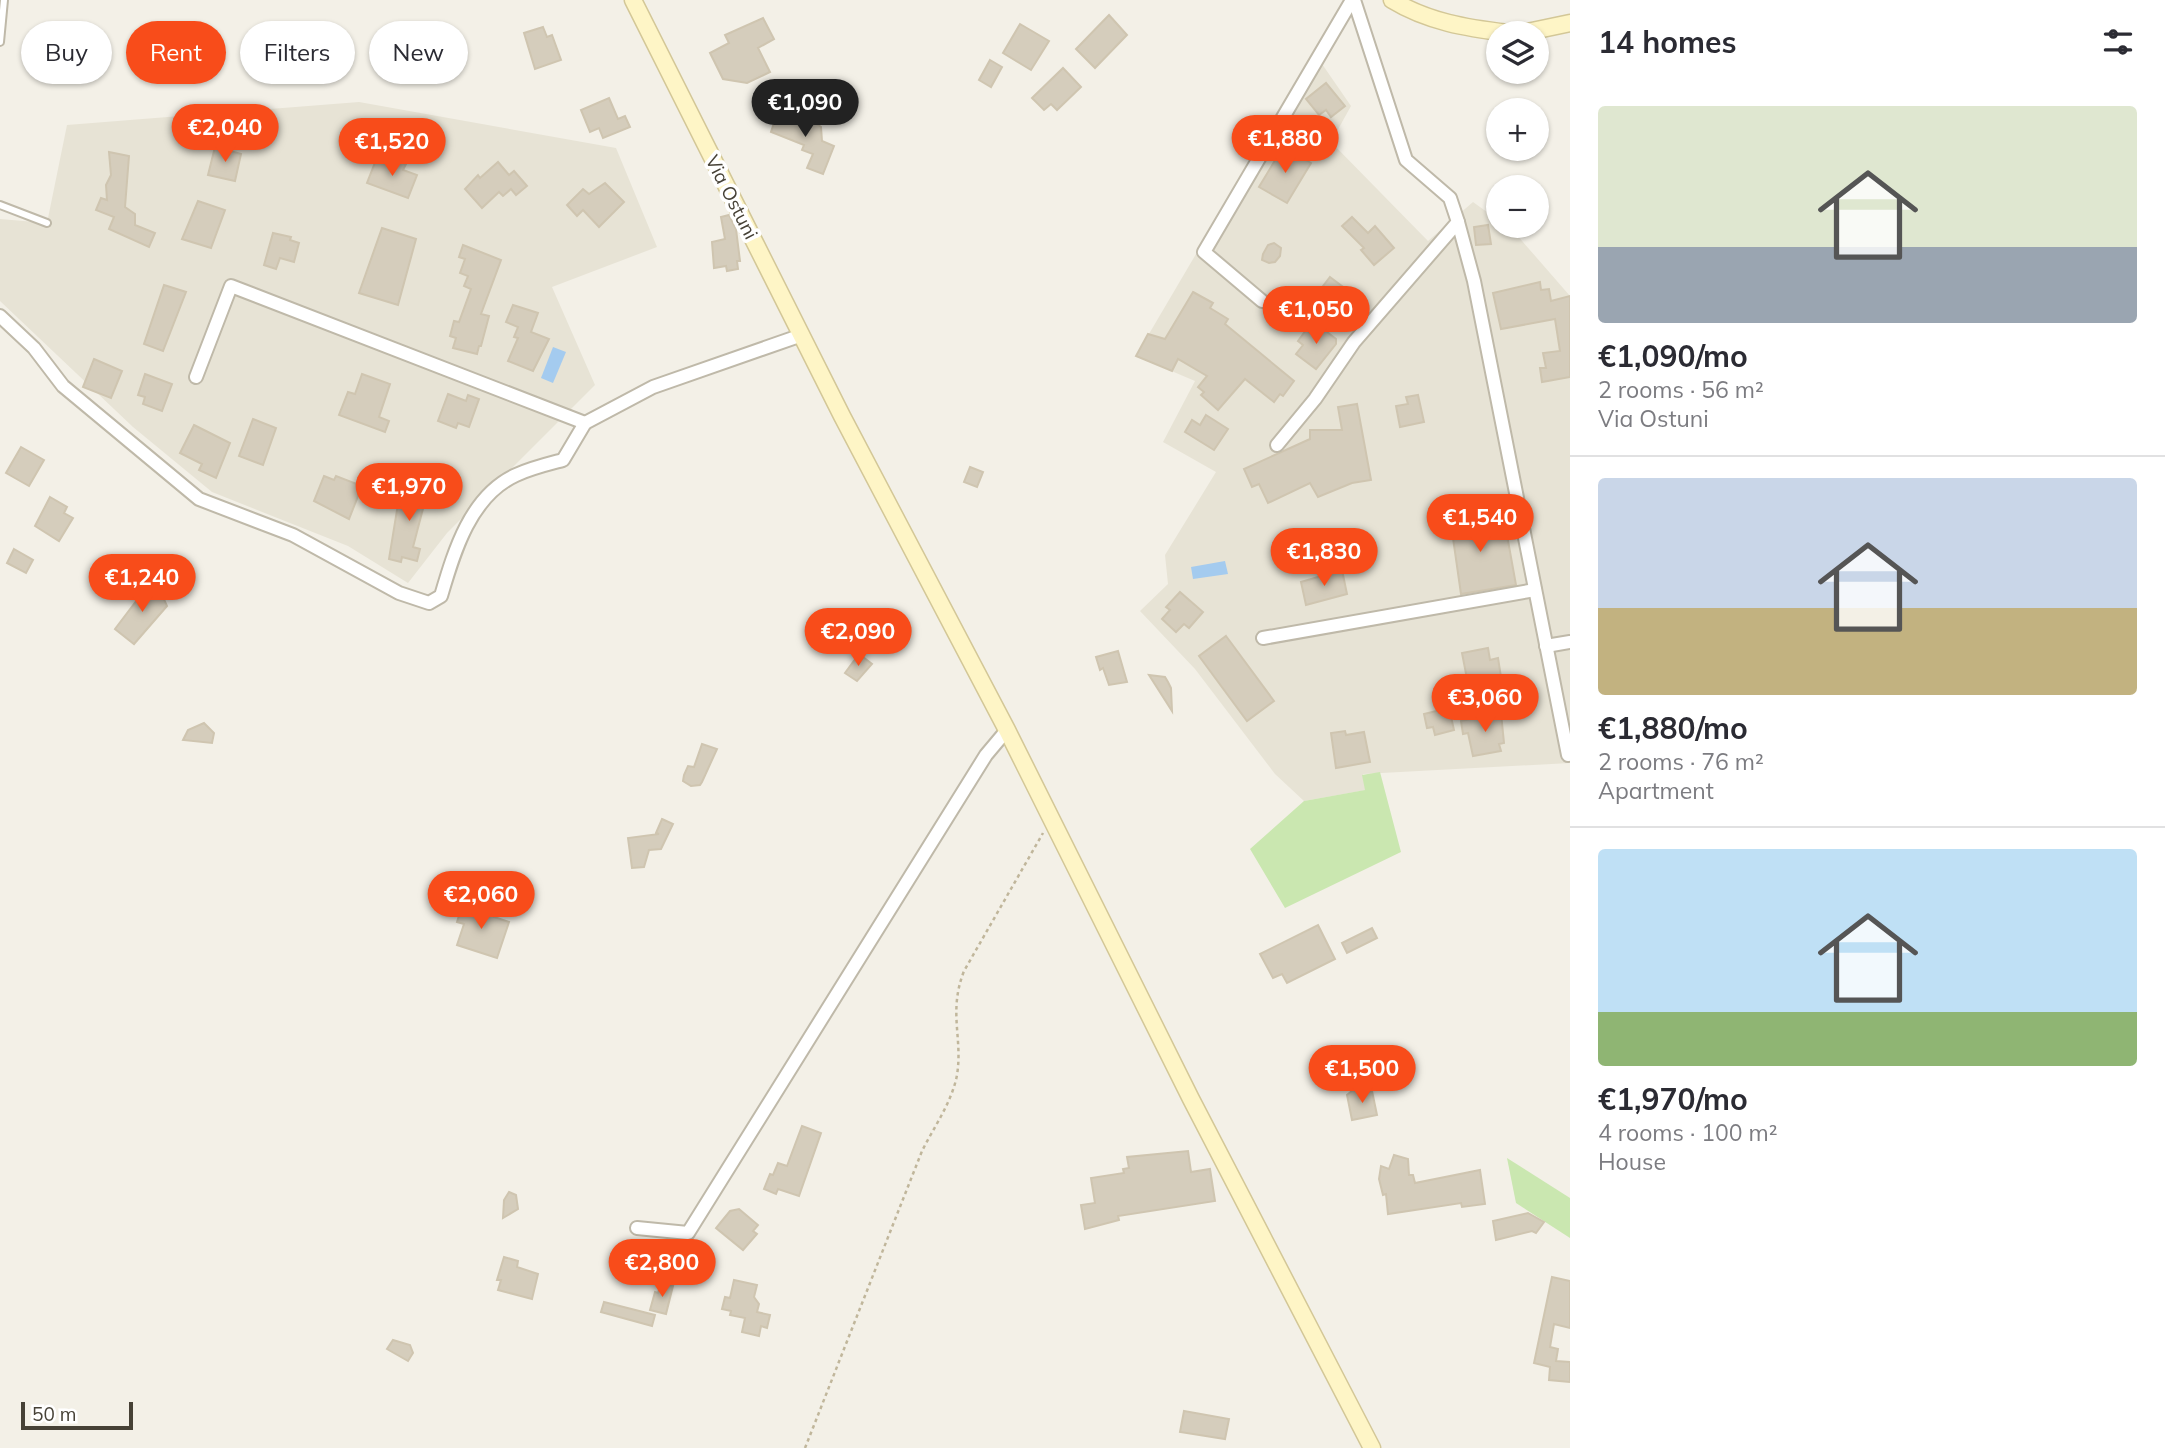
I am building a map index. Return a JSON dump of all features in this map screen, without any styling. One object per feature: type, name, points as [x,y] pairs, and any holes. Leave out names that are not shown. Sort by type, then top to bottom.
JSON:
[{"type":"main road","name":"Via Ostuni","points":[[633,0],[842,416],[1007,730],[1372,1448]]},
{"type":"main road","points":[[1392,0],[1414,13],[1464,28],[1486,30]]},
{"type":"main road","points":[[1549,27],[1570,23]]},
{"type":"street","points":[[1353,0],[1406,160],[1450,198],[1458,222],[1474,281],[1568,755]]},
{"type":"street","points":[[1262,301],[1205,253],[1353,0]]},
{"type":"street","points":[[1277,445],[1315,399],[1354,342],[1458,222]]},
{"type":"street","points":[[196,377],[231,286],[585,423]]},
{"type":"street","points":[[0,316],[34,348],[63,386],[199,499],[293,534],[399,593],[429,603],[440,596],[451,561],[470,518],[494,490],[516,475],[563,460],[585,423],[653,387],[802,335]]},
{"type":"street","points":[[1263,638],[1535,590]]},
{"type":"street","points":[[1546,646],[1570,642]]},
{"type":"street","points":[[637,1228],[688,1233],[986,755],[1007,730]]},
{"type":"lane","points":[[0,42],[4,0]]},
{"type":"lane","points":[[0,205],[47,223]]},
{"type":"path","points":[[805,1448],[922,1151],[946,1105],[957,1074],[956,991],[1036,841],[1052,823]]},
{"type":"shaded area","points":[[1322,64],[1351,106],[1331,142],[1428,241],[1473,202],[1486,211],[1486,238],[1519,238],[1570,296],[1570,763],[1363,774],[1366,790],[1304,801],[1275,774],[1195,669],[1140,611],[1168,584],[1165,555],[1216,472],[1163,442],[1195,381],[1136,356],[1196,254]]},
{"type":"shaded area","points":[[359,102],[616,148],[657,247],[552,287],[595,385],[447,533],[408,583],[348,546],[212,492],[133,427],[0,301],[0,219],[47,223],[67,125]]},
{"type":"green space","points":[[1380,772],[1401,852],[1285,908],[1250,849],[1304,801],[1365,790],[1362,775]]},
{"type":"green space","points":[[1507,1158],[1570,1198],[1570,1238],[1516,1203]]},
{"type":"water","points":[[553,347],[566,352],[553,383],[541,378]]},
{"type":"water","points":[[1225,561],[1228,574],[1193,579],[1191,567]]},
{"type":"building","points":[[1109,15],[1127,35],[1095,68],[1076,49]]},
{"type":"building","points":[[763,18],[774,39],[758,48],[770,72],[747,83],[723,79],[710,53],[729,43],[725,35]]},
{"type":"building","points":[[1020,24],[1049,41],[1031,70],[1003,53]]},
{"type":"building","points":[[543,27],[547,37],[552,35],[561,60],[535,69],[524,33]]},
{"type":"building","points":[[990,60],[1002,67],[991,87],[979,80]]},
{"type":"building","points":[[1063,68],[1081,87],[1057,110],[1051,104],[1044,110],[1032,98]]},
{"type":"building","points":[[1326,83],[1345,106],[1331,117],[1326,110],[1319,115],[1306,99]]},
{"type":"building","points":[[609,98],[618,119],[625,116],[630,127],[603,138],[599,128],[590,132],[581,110]]},
{"type":"building","points":[[778,111],[800,121],[809,118],[821,127],[822,141],[834,146],[823,174],[807,168],[813,154],[802,150],[804,145],[771,132]]},
{"type":"building","points":[[215,147],[241,154],[235,181],[208,175]]},
{"type":"building","points":[[1283,147],[1311,163],[1287,203],[1259,187]]},
{"type":"building","points":[[109,152],[129,156],[125,207],[135,214],[135,225],[155,233],[149,247],[109,229],[114,217],[96,210],[101,198],[107,200],[106,185],[111,175]]},
{"type":"building","points":[[389,158],[406,164],[403,170],[417,175],[408,198],[367,183],[376,160],[387,164]]},
{"type":"building","points":[[498,162],[509,175],[514,171],[527,186],[516,195],[511,189],[503,196],[499,192],[482,208],[465,189],[478,175],[480,178]]},
{"type":"building","points":[[605,183],[624,202],[599,227],[583,210],[577,216],[567,205],[583,189],[589,194]]},
{"type":"building","points":[[198,201],[225,210],[211,248],[182,239]]},
{"type":"building","points":[[729,215],[736,229],[740,261],[737,261],[738,269],[727,271],[726,266],[714,268],[712,242],[725,239],[721,217]]},
{"type":"building","points":[[1352,217],[1368,233],[1375,226],[1394,248],[1374,265],[1361,250],[1364,248],[1342,226]]},
{"type":"building","points":[[1486,225],[1486,238],[1490,238],[1491,244],[1476,245],[1474,227]]},
{"type":"building","points":[[382,228],[416,239],[398,305],[359,293]]},
{"type":"building","points":[[273,233],[291,237],[290,240],[299,243],[294,262],[280,258],[276,269],[264,265]]},
{"type":"building","points":[[1274,243],[1281,248],[1280,256],[1275,262],[1262,260],[1268,245]]},
{"type":"building","points":[[463,245],[501,260],[481,314],[489,316],[477,354],[453,348],[456,338],[450,336],[454,321],[459,322],[471,289],[464,286],[468,276],[460,273],[465,259],[459,257]]},
{"type":"building","points":[[1330,277],[1355,296],[1342,314],[1317,294]]},
{"type":"building","points":[[1540,282],[1541,290],[1549,289],[1551,301],[1570,296],[1570,377],[1542,382],[1540,368],[1546,368],[1543,353],[1560,351],[1555,319],[1501,329],[1493,293]]},
{"type":"building","points":[[164,285],[186,292],[163,351],[144,344]]},
{"type":"building","points":[[1193,292],[1213,303],[1210,308],[1228,319],[1225,324],[1294,381],[1283,396],[1280,394],[1274,402],[1245,379],[1218,410],[1201,395],[1204,392],[1198,387],[1207,376],[1178,359],[1172,371],[1136,356],[1148,334],[1165,339]]},
{"type":"building","points":[[513,305],[538,313],[531,332],[549,339],[533,371],[508,361],[518,338],[514,337],[518,327],[506,322]]},
{"type":"building","points":[[1318,325],[1336,339],[1336,344],[1316,369],[1296,354],[1303,345],[1298,341],[1306,330],[1311,333]]},
{"type":"building","points":[[94,359],[122,371],[111,398],[83,387]]},
{"type":"building","points":[[145,374],[172,384],[162,411],[143,404],[145,397],[138,395]]},
{"type":"building","points":[[362,374],[390,384],[379,417],[389,421],[385,432],[339,415],[348,392],[355,394]]},
{"type":"building","points":[[448,394],[466,401],[468,395],[479,399],[469,427],[458,423],[456,428],[438,421]]},
{"type":"building","points":[[1418,395],[1424,422],[1400,427],[1396,406],[1408,404],[1406,397]]},
{"type":"building","points":[[1357,404],[1371,480],[1352,483],[1318,497],[1310,483],[1268,503],[1259,484],[1252,487],[1244,469],[1310,439],[1310,430],[1342,430],[1338,407]]},
{"type":"building","points":[[1206,415],[1228,429],[1214,450],[1185,432],[1192,420],[1200,425]]},
{"type":"building","points":[[253,419],[276,428],[263,465],[239,456]]},
{"type":"building","points":[[194,425],[230,443],[216,478],[199,470],[202,464],[180,453]]},
{"type":"building","points":[[21,447],[44,460],[29,486],[6,473]]},
{"type":"building","points":[[970,467],[983,472],[977,487],[964,482]]},
{"type":"building","points":[[324,476],[334,480],[336,476],[362,486],[349,519],[314,501]]},
{"type":"building","points":[[408,484],[434,490],[430,503],[425,501],[413,547],[420,549],[417,561],[402,557],[401,562],[389,559],[398,504],[402,505]]},
{"type":"building","points":[[50,497],[67,507],[64,513],[73,518],[59,541],[35,526]]},
{"type":"building","points":[[1466,510],[1468,527],[1502,521],[1516,585],[1461,594],[1451,524],[1444,524],[1442,511]]},
{"type":"building","points":[[14,549],[33,560],[26,573],[7,563]]},
{"type":"building","points":[[1342,570],[1347,594],[1306,605],[1301,582]]},
{"type":"building","points":[[150,583],[164,593],[162,595],[167,606],[134,644],[115,629]]},
{"type":"building","points":[[1180,592],[1203,612],[1189,628],[1184,624],[1176,632],[1162,619],[1170,610],[1166,607]]},
{"type":"building","points":[[1226,636],[1274,701],[1247,721],[1199,656]]},
{"type":"building","points":[[1488,648],[1490,660],[1498,658],[1501,677],[1493,679],[1494,682],[1468,684],[1462,653]]},
{"type":"building","points":[[1118,651],[1127,682],[1109,685],[1096,657]]},
{"type":"building","points":[[859,654],[872,664],[857,681],[845,673]]},
{"type":"building","points":[[1149,675],[1165,677],[1171,688],[1172,711]]},
{"type":"building","points":[[1449,708],[1454,730],[1435,735],[1433,727],[1427,728],[1424,714]]},
{"type":"building","points":[[1501,713],[1504,743],[1499,744],[1501,751],[1473,756],[1468,733],[1463,734],[1461,721]]},
{"type":"building","points":[[204,723],[214,733],[212,743],[183,740],[188,730]]},
{"type":"building","points":[[1345,731],[1346,735],[1364,732],[1370,762],[1336,768],[1331,733]]},
{"type":"building","points":[[702,744],[717,749],[700,785],[691,786],[683,781],[684,775],[688,766],[694,767]]},
{"type":"building","points":[[662,819],[673,824],[661,849],[649,850],[644,867],[632,868],[628,838],[659,834],[656,833]]},
{"type":"building","points":[[463,903],[495,913],[494,917],[509,922],[497,958],[457,945],[464,924],[457,922]]},
{"type":"building","points":[[1318,925],[1335,959],[1287,983],[1282,974],[1273,978],[1260,954]]},
{"type":"building","points":[[1372,928],[1377,938],[1347,953],[1342,943]]},
{"type":"building","points":[[1353,1090],[1363,1093],[1372,1091],[1377,1115],[1352,1120],[1347,1095]]},
{"type":"building","points":[[802,1126],[821,1133],[799,1196],[778,1189],[776,1194],[764,1189],[778,1163],[787,1166]]},
{"type":"building","points":[[1188,1151],[1191,1172],[1210,1169],[1215,1201],[1118,1216],[1119,1220],[1085,1229],[1081,1205],[1095,1203],[1091,1178],[1124,1173],[1123,1169],[1129,1168],[1127,1157]]},
{"type":"building","points":[[1394,1155],[1408,1159],[1409,1175],[1413,1175],[1415,1183],[1480,1170],[1485,1204],[1462,1207],[1461,1203],[1388,1214],[1386,1194],[1383,1195],[1379,1179],[1381,1166],[1389,1169]]},
{"type":"building","points":[[509,1192],[516,1195],[518,1209],[503,1218],[504,1200]]},
{"type":"building","points":[[739,1209],[758,1225],[753,1231],[757,1234],[743,1250],[716,1228],[730,1211]]},
{"type":"building","points":[[1528,1213],[1544,1222],[1536,1233],[1532,1231],[1496,1240],[1493,1221]]},
{"type":"building","points":[[504,1257],[518,1261],[517,1267],[538,1274],[532,1299],[498,1290],[501,1280],[497,1280]]},
{"type":"building","points":[[1552,1277],[1570,1281],[1570,1328],[1554,1324],[1550,1347],[1558,1349],[1556,1361],[1570,1362],[1570,1382],[1549,1380],[1550,1367],[1534,1363]]},
{"type":"building","points":[[734,1280],[757,1285],[754,1297],[759,1304],[757,1312],[770,1315],[767,1328],[761,1326],[759,1336],[742,1332],[745,1318],[730,1315],[731,1311],[722,1309],[725,1297],[730,1298]]},
{"type":"building","points":[[661,1283],[673,1286],[666,1314],[650,1310],[655,1292],[658,1293]]},
{"type":"building","points":[[604,1302],[655,1315],[652,1326],[601,1312]]},
{"type":"building","points":[[393,1340],[410,1345],[413,1353],[408,1361],[387,1349]]},
{"type":"building","points":[[1184,1411],[1229,1419],[1225,1439],[1180,1432]]}]
